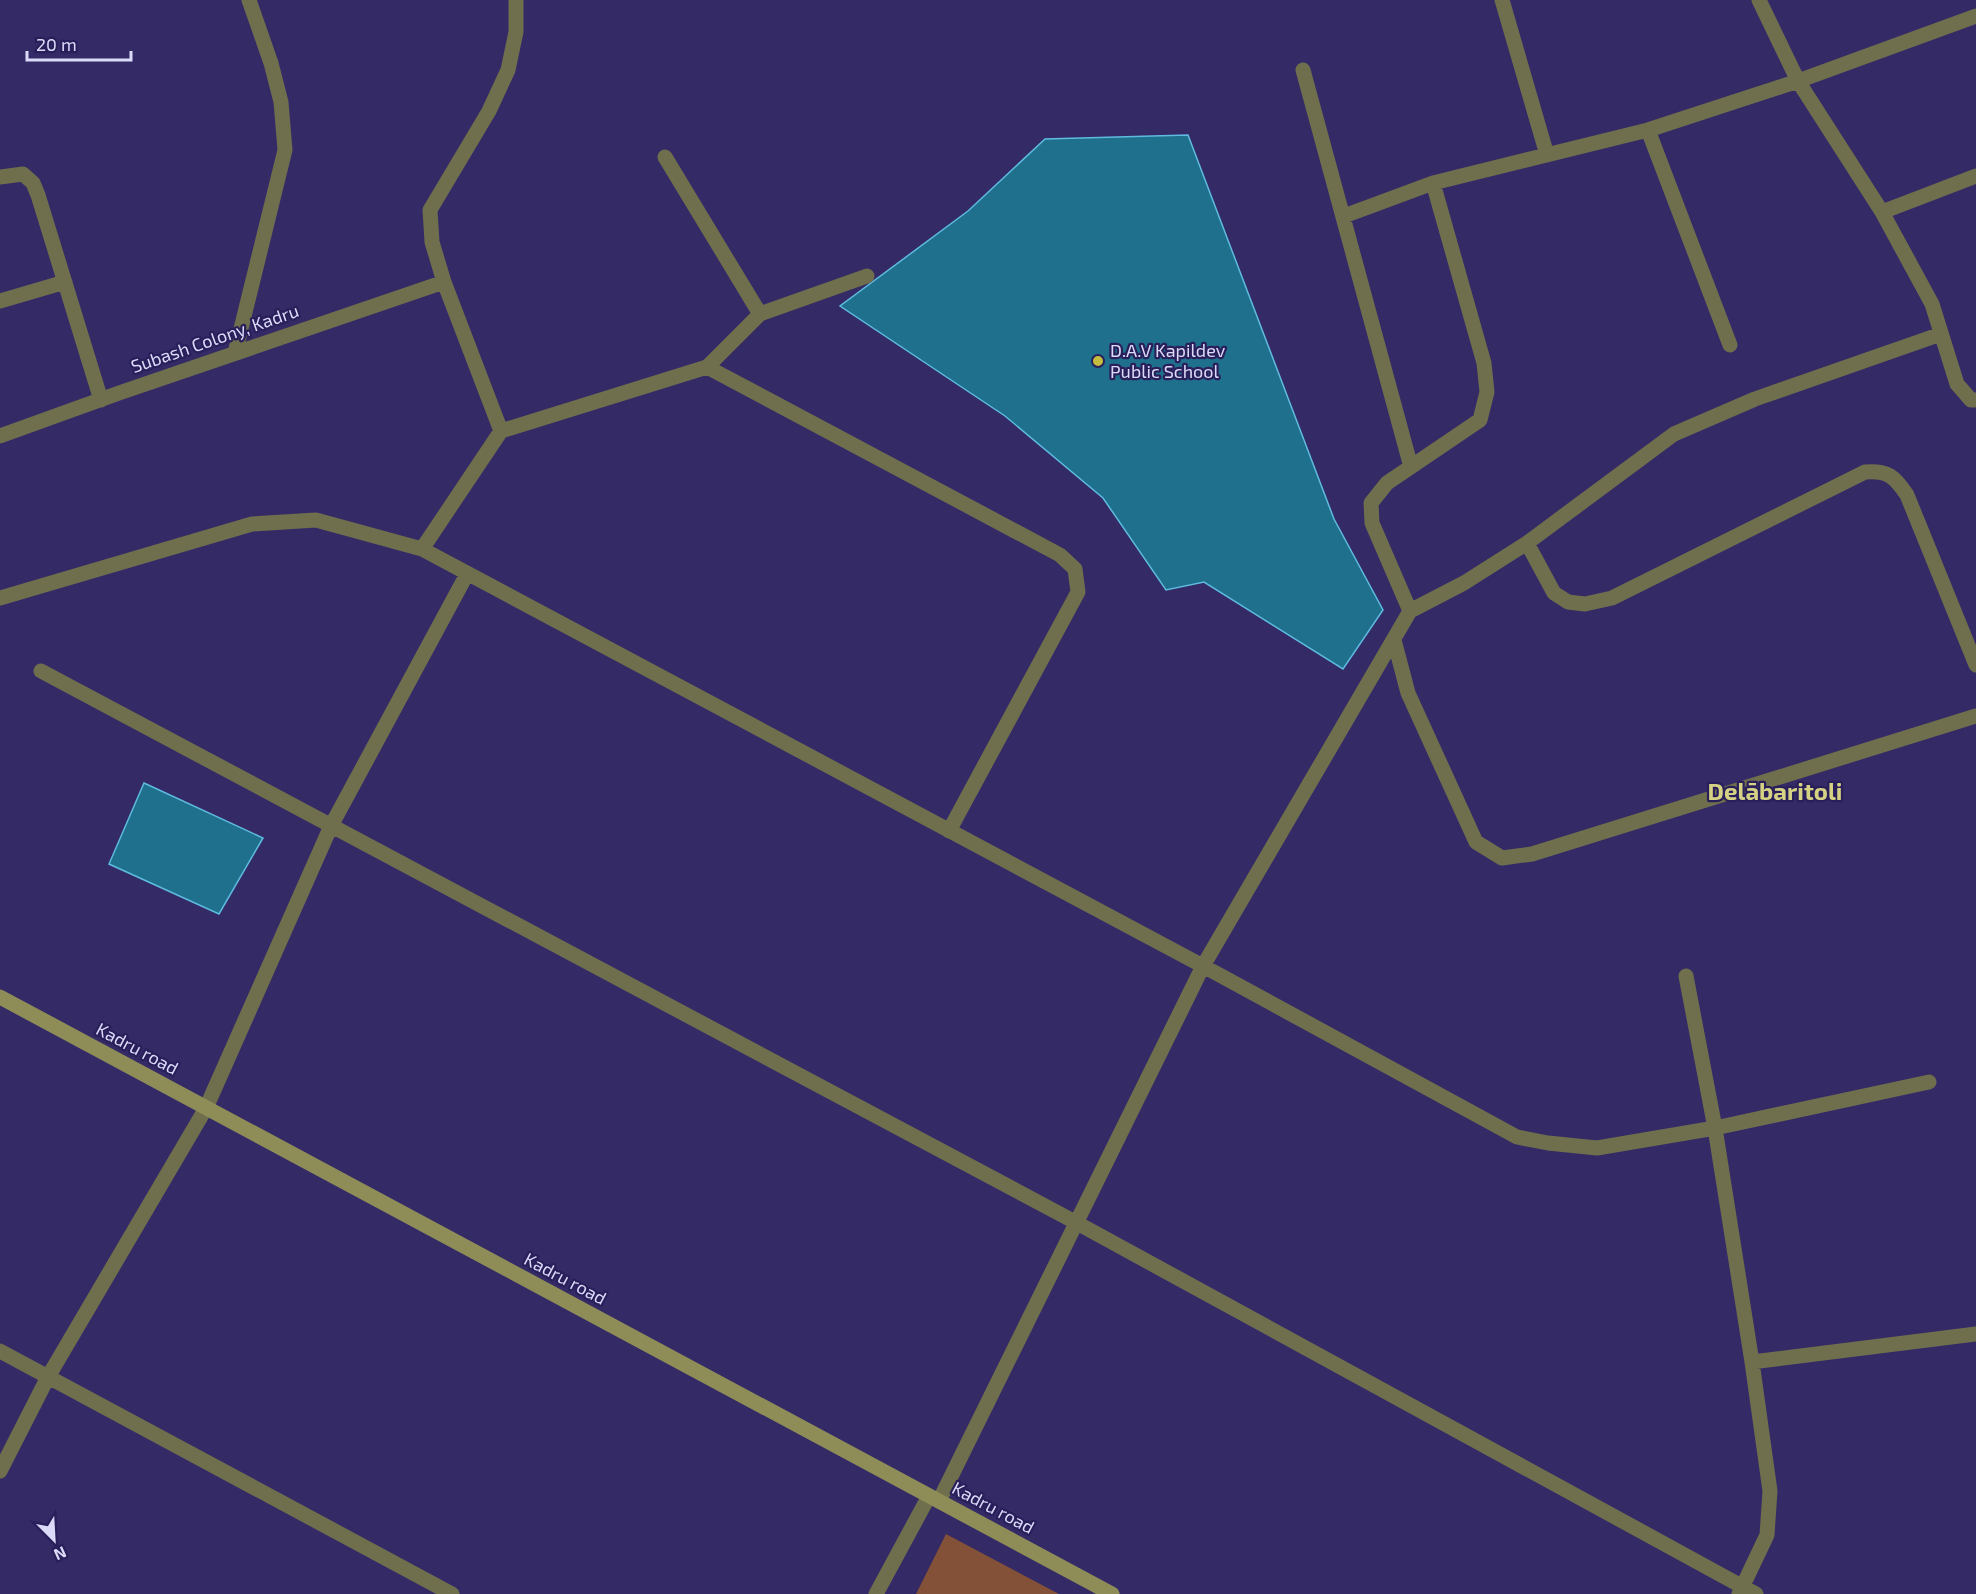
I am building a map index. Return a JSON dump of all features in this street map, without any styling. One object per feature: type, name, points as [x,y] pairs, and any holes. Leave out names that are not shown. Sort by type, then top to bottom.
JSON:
[{"type":"main road","name":"Kadru road","points":[[0,998],[1112,1594]]},
{"type":"street","points":[[235,353],[285,150],[281,102],[271,63],[249,0]]},
{"type":"street","points":[[501,431],[444,282],[432,242],[430,210],[489,111],[508,70],[516,32],[516,0]]},
{"type":"street","points":[[1502,0],[1547,155]]},
{"type":"street","points":[[1759,0],[1797,81],[1882,212],[1932,304],[1957,384],[1971,400],[1976,400]]},
{"type":"street","points":[[1344,216],[1433,183],[1648,130],[1797,81],[1976,16]]},
{"type":"street","points":[[1303,70],[1412,467]]},
{"type":"street","points":[[1648,130],[1731,345]]},
{"type":"street","points":[[665,157],[760,314]]},
{"type":"street","points":[[0,177],[23,174],[33,183],[101,400]]},
{"type":"street","points":[[1882,212],[1976,176]]},
{"type":"street","points":[[1410,611],[1372,523],[1371,503],[1387,483],[1480,420],[1487,392],[1484,363],[1433,183]]},
{"type":"street","points":[[422,549],[501,431],[706,367],[760,314],[867,276]]},
{"type":"street","points":[[0,301],[65,282]]},
{"type":"street","name":"Subash Colony, Kadru","points":[[0,436],[444,282]]},
{"type":"street","points":[[876,1594],[934,1499],[1077,1223],[1203,966],[1410,611],[1464,583],[1527,543],[1674,434],[1755,399],[1941,334]]},
{"type":"street","points":[[706,367],[1060,555],[1075,569],[1078,592],[949,831]]},
{"type":"street","points":[[1527,543],[1554,593],[1568,602],[1585,604],[1612,598],[1866,472],[1880,471],[1896,479],[1907,495],[1976,665]]},
{"type":"street","points":[[0,598],[252,524],[316,519],[422,549],[1203,966],[1517,1137],[1597,1148],[1715,1128],[1929,1082]]},
{"type":"street","points":[[0,1471],[48,1377],[206,1108],[331,826],[467,574]]},
{"type":"street","points":[[1394,640],[1408,693],[1476,842],[1502,858],[1532,854],[1976,716]]},
{"type":"street","points":[[41,671],[1077,1223],[1746,1592],[1767,1535],[1770,1491],[1715,1128],[1686,976]]},
{"type":"street","points":[[1752,1362],[1976,1334]]},
{"type":"street","points":[[0,1351],[452,1594]]},
{"type":"shaded area","points":[[946,1534],[1059,1594],[916,1594]]},
{"type":"building","name":"D.A.V Kapildev Public School","points":[[1188,135],[1334,519],[1383,610],[1343,669],[1204,582],[1166,590],[1103,498],[1005,416],[840,306],[968,211],[1045,139]]},
{"type":"building","points":[[144,783],[263,838],[219,914],[109,864]]},
{"type":"place","name":"D.A.V Kapildev Public School","points":[[1098,361]]},
{"type":"district","name":"Delābaritoli","points":[[1775,792]]}]
